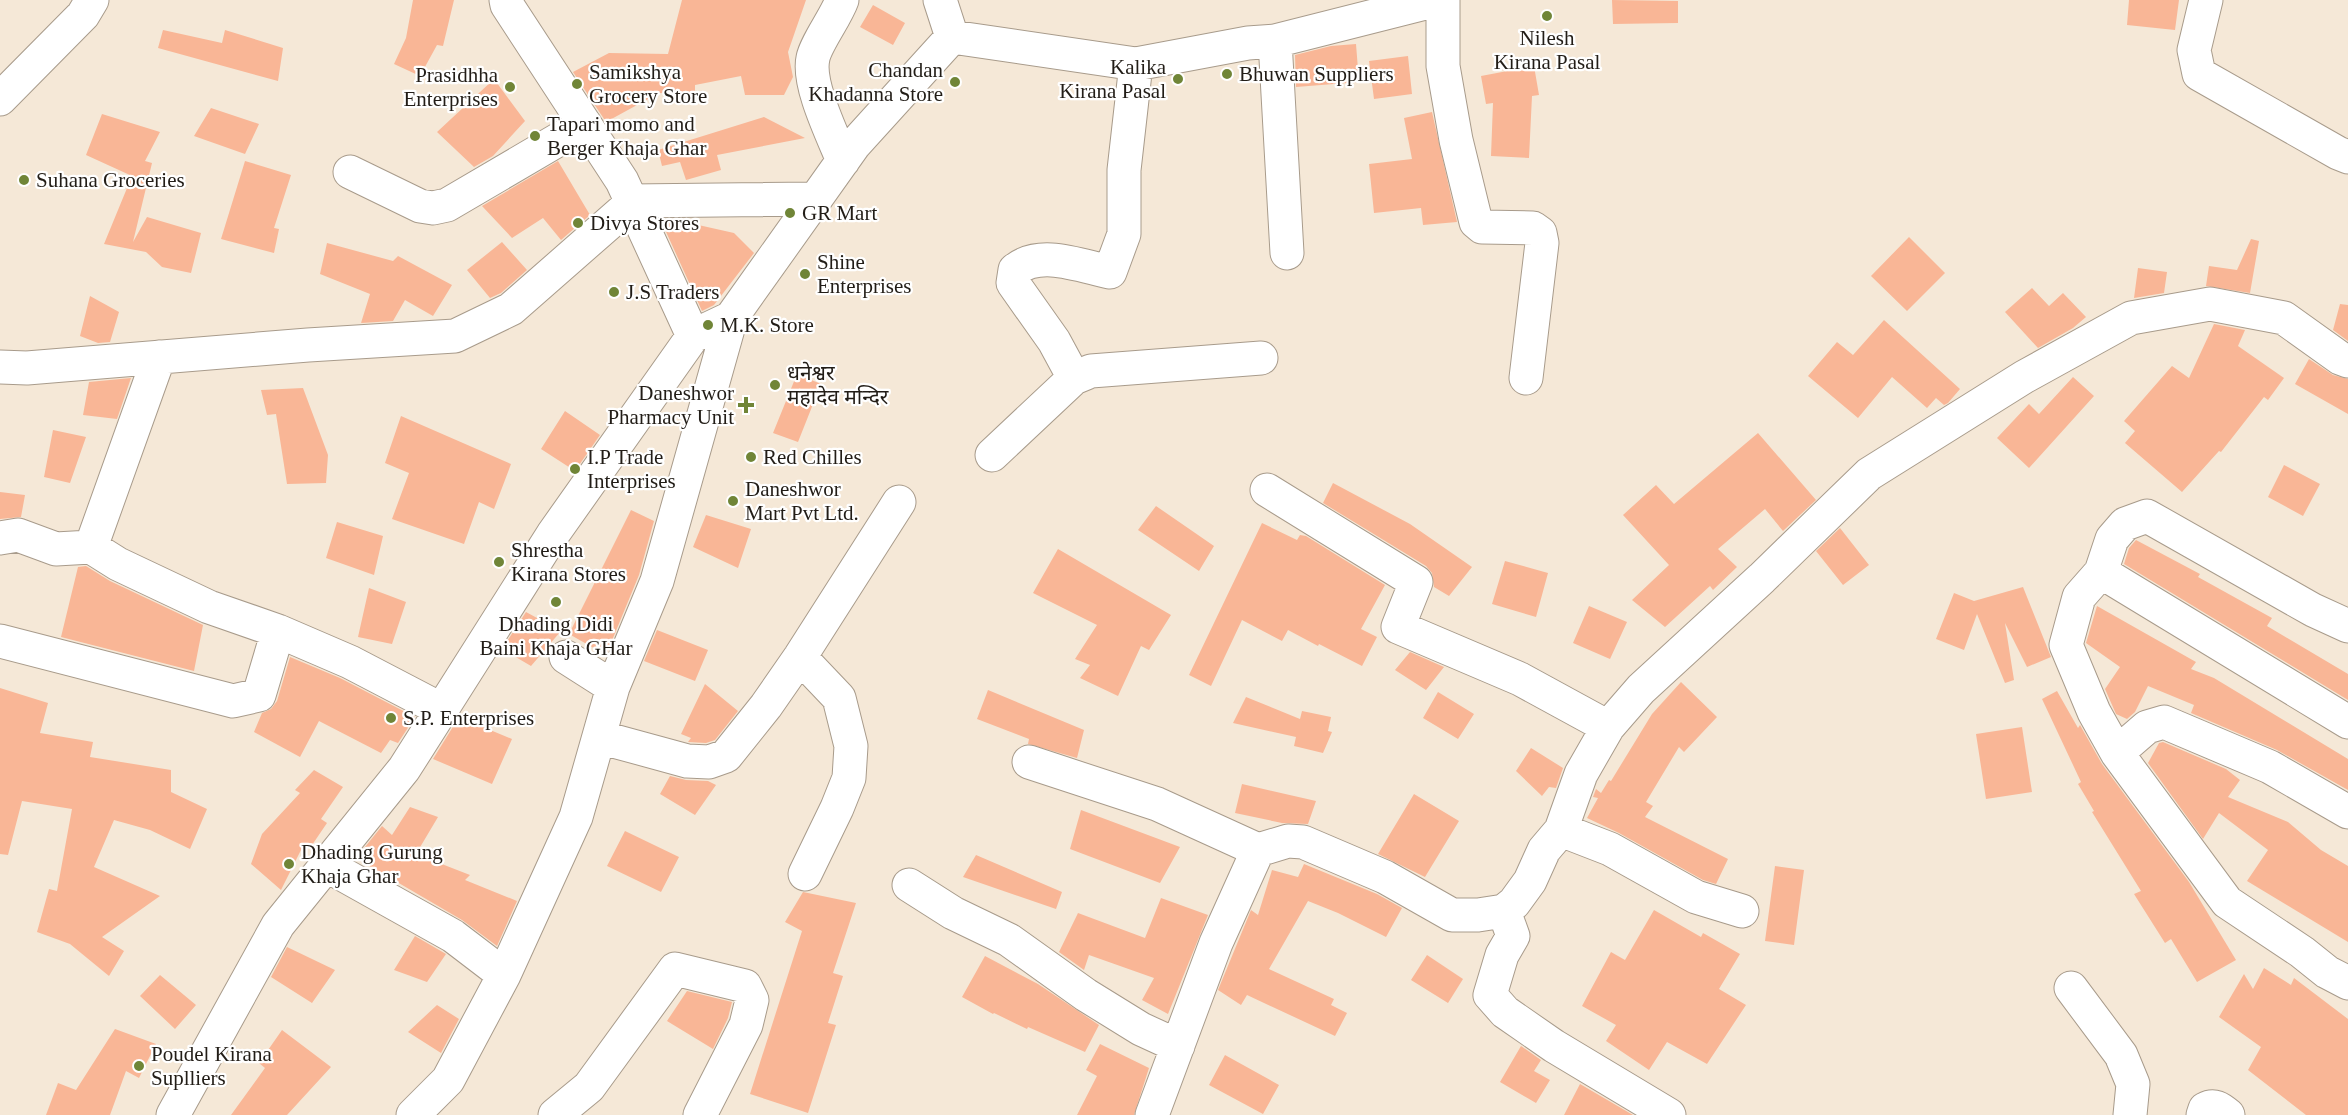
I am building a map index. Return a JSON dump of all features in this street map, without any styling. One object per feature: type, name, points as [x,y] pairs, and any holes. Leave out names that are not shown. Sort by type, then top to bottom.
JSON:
[{"type":"street","points":[[0,99],[82,15],[92,0]]},
{"type":"street","points":[[506,0],[507,5],[622,181],[693,336]]},
{"type":"street","points":[[842,0],[813,58],[814,81],[822,110],[843,161]]},
{"type":"street","points":[[940,0],[952,37]]},
{"type":"street","points":[[1443,0],[1443,66],[1455,140],[1476,222],[1482,227],[1533,228],[1540,233],[1542,243],[1526,378]]},
{"type":"street","points":[[2206,0],[2194,50],[2199,74],[2348,157]]},
{"type":"street","points":[[952,37],[1136,64],[1248,43],[1275,41],[1419,2]]},
{"type":"street","points":[[413,1115],[448,1080],[504,975],[576,817],[613,687],[657,581],[731,318],[854,145],[952,37]]},
{"type":"street","points":[[1275,41],[1287,254]]},
{"type":"street","points":[[1074,378],[1054,341],[1013,283],[1015,270],[1024,262],[1048,259],[1110,272],[1124,234],[1124,170],[1136,64]]},
{"type":"street","points":[[350,172],[420,206],[433,208],[447,204],[585,124]]},
{"type":"street","points":[[0,366],[27,368],[455,336],[511,309],[632,202],[816,199]]},
{"type":"street","points":[[1029,762],[1157,804],[1258,850],[1288,841],[1303,842],[1385,877],[1452,915],[1478,915],[1504,911],[1514,903],[1530,881],[1544,850],[1561,830],[1581,774],[1608,727],[1641,689],[1762,578],[1869,474],[2024,377],[2131,318],[2210,304],[2284,318],[2340,358],[2348,361]]},
{"type":"street","points":[[172,1115],[278,925],[404,769],[553,534],[693,336],[731,318]]},
{"type":"street","points":[[91,547],[159,357]]},
{"type":"street","points":[[992,455],[1074,378],[1090,371],[1261,358]]},
{"type":"street","points":[[1267,490],[1416,582],[1398,627],[1520,679],[1608,727]]},
{"type":"street","points":[[599,736],[687,761],[709,762],[726,756],[766,706],[800,657],[899,502]]},
{"type":"street","points":[[2348,626],[2313,610],[2147,516],[2125,524],[2112,539],[2101,572],[2079,597],[2066,645],[2094,711],[2117,753],[2227,902],[2302,952],[2327,972],[2348,983]]},
{"type":"street","points":[[0,537],[18,535],[56,549],[91,547],[118,564],[209,607],[278,631],[350,662],[442,710]]},
{"type":"street","points":[[2101,572],[2348,722]]},
{"type":"street","points":[[0,641],[233,701],[260,695],[278,631]]},
{"type":"street","points":[[566,657],[613,687]]},
{"type":"street","points":[[800,657],[838,698],[851,746],[849,778],[805,874]]},
{"type":"street","points":[[2117,753],[2147,727],[2164,722],[2270,767],[2348,812]]},
{"type":"street","points":[[1561,830],[1610,849],[1696,897],[1742,911]]},
{"type":"street","points":[[1152,1115],[1216,943],[1258,850]]},
{"type":"street","points":[[326,865],[453,936],[504,975]]},
{"type":"street","points":[[909,885],[953,913],[1009,940],[1141,1029],[1178,1046]]},
{"type":"street","points":[[1504,911],[1513,936],[1502,955],[1490,995],[1505,1012],[1554,1046],[1669,1115]]},
{"type":"street","points":[[555,1115],[589,1087],[675,969],[745,986],[752,1000],[746,1025],[700,1115]]},
{"type":"street","points":[[2071,988],[2121,1055],[2133,1084],[2130,1115]]},
{"type":"street","points":[[2203,1115],[2205,1109],[2210,1106],[2218,1107],[2228,1115]]},
{"type":"building","points":[[413,0],[454,0],[443,46],[437,45],[420,76],[394,64],[406,38]]},
{"type":"building","points":[[682,0],[806,0],[788,52],[793,77],[784,95],[745,95],[741,76],[695,85],[695,94],[659,93],[606,122],[573,72],[609,53],[668,54]]},
{"type":"building","points":[[1612,0],[1678,1],[1678,23],[1613,24]]},
{"type":"building","points":[[2129,0],[2179,0],[2175,30],[2127,25]]},
{"type":"building","points":[[873,5],[905,23],[893,45],[860,27]]},
{"type":"building","points":[[163,30],[222,43],[225,30],[283,48],[278,81],[158,48]]},
{"type":"building","points":[[1356,44],[1359,82],[1296,87],[1295,55],[1331,46]]},
{"type":"building","points":[[1408,56],[1412,94],[1374,99],[1369,61]]},
{"type":"building","points":[[1534,66],[1539,95],[1532,96],[1529,158],[1491,156],[1493,103],[1486,104],[1481,76]]},
{"type":"building","points":[[494,79],[525,121],[493,156],[474,167],[437,132]]},
{"type":"building","points":[[211,108],[259,124],[245,154],[194,136]]},
{"type":"building","points":[[1432,112],[1457,222],[1423,225],[1421,208],[1374,213],[1369,164],[1412,159],[1404,118]]},
{"type":"building","points":[[102,114],[160,132],[145,161],[152,163],[133,242],[147,217],[201,233],[191,273],[162,267],[146,252],[104,244],[132,176],[86,155]]},
{"type":"building","points":[[764,117],[805,138],[717,155],[721,170],[686,180],[680,162],[662,166],[658,150]]},
{"type":"building","points":[[245,161],[291,175],[274,228],[279,229],[274,253],[221,239]]},
{"type":"building","points":[[558,161],[590,215],[561,240],[543,218],[512,238],[482,206]]},
{"type":"building","points":[[685,222],[734,233],[754,253],[714,305],[702,311],[662,223]]},
{"type":"building","points":[[1909,237],[1945,273],[1907,311],[1871,276]]},
{"type":"building","points":[[2251,239],[2259,241],[2250,293],[2206,286],[2209,266],[2237,270]]},
{"type":"building","points":[[502,242],[527,270],[501,293],[490,298],[467,270]]},
{"type":"building","points":[[327,243],[393,261],[398,256],[452,285],[433,316],[405,300],[393,321],[361,323],[370,294],[320,274]]},
{"type":"building","points":[[2138,268],[2167,272],[2164,293],[2134,298]]},
{"type":"building","points":[[2032,288],[2049,306],[2063,293],[2086,317],[2073,328],[2038,348],[2005,312]]},
{"type":"building","points":[[90,296],[119,312],[110,342],[98,343],[80,336]]},
{"type":"building","points":[[2340,304],[2348,305],[2348,341],[2333,330]]},
{"type":"building","points":[[1884,320],[1960,389],[1948,403],[1944,405],[1936,398],[1927,408],[1892,377],[1858,418],[1808,376],[1837,342],[1853,355]]},
{"type":"building","points":[[2214,324],[2245,330],[2238,346],[2284,378],[2268,400],[2264,397],[2221,452],[2219,451],[2182,492],[2125,443],[2135,431],[2124,421],[2172,366],[2189,378]]},
{"type":"building","points":[[2309,359],[2333,375],[2348,379],[2348,414],[2295,384]]},
{"type":"building","points":[[797,374],[821,384],[798,442],[773,433]]},
{"type":"building","points":[[2073,377],[2094,396],[2029,468],[1997,438],[2029,404],[2039,414]]},
{"type":"building","points":[[131,378],[117,419],[83,415],[89,382]]},
{"type":"building","points":[[303,388],[328,455],[326,483],[287,484],[276,414],[267,415],[261,390]]},
{"type":"building","points":[[565,411],[600,435],[575,471],[541,449]]},
{"type":"building","points":[[401,416],[511,464],[494,509],[479,502],[464,544],[392,519],[409,473],[385,463]]},
{"type":"building","points":[[53,430],[86,437],[70,483],[44,477]]},
{"type":"building","points":[[1758,433],[1816,500],[1783,531],[1765,509],[1718,549],[1737,567],[1713,590],[1710,586],[1665,627],[1632,600],[1669,565],[1623,515],[1656,485],[1674,504]]},
{"type":"building","points":[[2284,465],[2320,484],[2303,516],[2268,497]]},
{"type":"building","points":[[1333,483],[1410,524],[1472,567],[1449,596],[1434,587],[1432,573],[1426,566],[1323,503]]},
{"type":"building","points":[[0,492],[25,495],[21,517],[0,519]]},
{"type":"building","points":[[1156,506],[1214,546],[1199,571],[1138,530]]},
{"type":"building","points":[[631,510],[654,521],[639,575],[606,655],[569,634]]},
{"type":"building","points":[[706,515],[751,529],[738,568],[693,547]]},
{"type":"building","points":[[337,522],[383,536],[374,575],[326,558]]},
{"type":"building","points":[[1262,523],[1297,540],[1300,535],[1306,536],[1385,585],[1361,629],[1377,637],[1362,666],[1288,630],[1282,641],[1242,620],[1211,686],[1189,675]]},
{"type":"building","points":[[1840,528],[1869,565],[1843,585],[1816,551]]},
{"type":"building","points":[[2136,540],[2200,574],[2198,577],[2272,618],[2267,626],[2348,674],[2348,700],[2124,564],[2129,548]]},
{"type":"building","points":[[1058,549],[1171,615],[1149,650],[1141,646],[1118,696],[1080,678],[1090,665],[1075,659],[1097,625],[1033,593]]},
{"type":"building","points":[[1505,561],[1548,573],[1536,617],[1492,604]]},
{"type":"building","points":[[86,566],[110,581],[203,625],[194,671],[61,637],[78,567]]},
{"type":"building","points":[[2023,587],[2051,657],[2027,667],[2005,623],[2014,680],[2005,683],[1977,614],[1964,650],[1936,639],[1954,593],[1974,601]]},
{"type":"building","points":[[369,588],[406,602],[392,644],[358,637]]},
{"type":"building","points":[[1589,606],[1627,622],[1610,659],[1573,643]]},
{"type":"building","points":[[2097,606],[2196,662],[2191,669],[2214,678],[2348,759],[2348,790],[2277,750],[2191,713],[2194,705],[2148,686],[2135,712],[2127,719],[2116,714],[2105,689],[2120,667],[2086,643]]},
{"type":"building","points":[[526,612],[561,631],[531,666],[502,649]]},
{"type":"building","points":[[657,630],[708,650],[695,681],[644,661]]},
{"type":"building","points":[[1410,652],[1444,667],[1426,690],[1395,670]]},
{"type":"building","points":[[290,657],[340,678],[415,717],[398,743],[390,740],[381,753],[319,721],[300,757],[254,732],[262,713],[271,709],[277,701]]},
{"type":"building","points":[[1681,682],[1717,717],[1684,752],[1679,747],[1646,802],[1653,806],[1645,817],[1728,859],[1716,884],[1703,880],[1619,833],[1587,818],[1598,798],[1593,797],[1596,789],[1601,793],[1609,780],[1611,781],[1652,714]]},
{"type":"building","points":[[705,684],[738,711],[715,740],[706,743],[688,742],[691,738],[681,734]]},
{"type":"building","points":[[0,688],[48,703],[40,733],[93,742],[90,757],[171,770],[171,792],[207,809],[190,849],[150,830],[114,820],[94,867],[160,896],[102,937],[124,951],[109,976],[70,944],[37,932],[49,889],[57,891],[72,809],[22,801],[8,855],[0,854]]},
{"type":"building","points":[[988,690],[1084,730],[1077,758],[1028,744],[1029,739],[977,719]]},
{"type":"building","points":[[2057,691],[2102,764],[2189,882],[2236,960],[2197,982],[2171,939],[2165,943],[2134,894],[2141,891],[2092,812],[2094,811],[2078,784],[2081,782],[2042,699]]},
{"type":"building","points":[[1438,692],[1474,714],[1458,739],[1423,718]]},
{"type":"building","points":[[1246,697],[1300,719],[1302,711],[1331,717],[1328,731],[1332,732],[1323,753],[1294,746],[1296,737],[1233,723]]},
{"type":"building","points":[[459,717],[512,739],[492,784],[433,759]]},
{"type":"building","points":[[2022,727],[2032,792],[1986,799],[1976,734]]},
{"type":"building","points":[[2163,742],[2226,769],[2240,780],[2228,797],[2288,822],[2321,850],[2348,866],[2348,942],[2247,881],[2268,850],[2219,813],[2203,839],[2148,763],[2159,743]]},
{"type":"building","points":[[1531,748],[1563,768],[1556,788],[1549,787],[1542,796],[1516,771]]},
{"type":"building","points":[[314,770],[343,787],[321,819],[327,823],[310,848],[304,844],[281,890],[251,864],[262,834],[300,793],[295,790]]},
{"type":"building","points":[[670,776],[686,780],[708,781],[716,785],[695,815],[660,794]]},
{"type":"building","points":[[1242,784],[1316,801],[1308,824],[1282,823],[1235,813]]},
{"type":"building","points":[[1414,794],[1459,821],[1425,877],[1378,854]]},
{"type":"building","points":[[410,807],[438,817],[416,854],[470,875],[465,880],[517,901],[497,946],[462,920],[356,858],[382,826],[392,835]]},
{"type":"building","points":[[1081,810],[1180,847],[1160,883],[1070,849]]},
{"type":"building","points":[[625,831],[679,857],[661,892],[607,866]]},
{"type":"building","points":[[976,855],[1062,892],[1056,909],[963,877]]},
{"type":"building","points":[[1304,864],[1377,894],[1402,908],[1386,937],[1308,901],[1269,969],[1334,999],[1331,1005],[1347,1013],[1335,1036],[1247,995],[1241,1005],[1218,990],[1251,910],[1258,915],[1272,870],[1298,877]]},
{"type":"building","points":[[1775,866],[1804,870],[1794,945],[1765,941]]},
{"type":"building","points":[[803,892],[856,903],[833,973],[843,976],[828,1023],[836,1025],[808,1113],[750,1094],[802,931],[785,922]]},
{"type":"building","points":[[1161,898],[1208,915],[1168,1014],[1142,1000],[1154,978],[1089,955],[1084,970],[1059,952],[1078,913],[1145,938]]},
{"type":"building","points":[[1654,910],[1701,937],[1703,933],[1740,954],[1719,989],[1746,1005],[1707,1064],[1667,1042],[1649,1070],[1606,1041],[1616,1025],[1582,1006],[1611,952],[1625,960]]},
{"type":"building","points":[[415,936],[446,954],[427,982],[394,970]]},
{"type":"building","points":[[287,947],[335,970],[312,1003],[271,977]]},
{"type":"building","points":[[1427,955],[1463,979],[1448,1003],[1411,980]]},
{"type":"building","points":[[985,956],[1038,984],[1099,1025],[1085,1052],[993,1014],[962,997]]},
{"type":"building","points":[[2264,968],[2291,985],[2294,978],[2348,1019],[2348,1115],[2306,1115],[2248,1070],[2261,1047],[2219,1017],[2244,974],[2253,989]]},
{"type":"building","points":[[160,975],[196,1005],[175,1029],[140,996]]},
{"type":"building","points":[[687,991],[732,1002],[728,1018],[713,1049],[667,1021]]},
{"type":"building","points":[[437,1005],[459,1019],[441,1053],[408,1032]]},
{"type":"building","points":[[115,1029],[156,1044],[139,1078],[126,1071],[110,1115],[46,1115],[58,1083],[76,1090]]},
{"type":"building","points":[[282,1030],[331,1067],[287,1115],[231,1115],[265,1068],[259,1063]]},
{"type":"building","points":[[1100,1044],[1149,1068],[1134,1115],[1077,1115],[1097,1076],[1086,1070]]},
{"type":"building","points":[[1521,1046],[1541,1060],[1534,1071],[1550,1080],[1536,1103],[1500,1082]]},
{"type":"building","points":[[1225,1055],[1279,1085],[1263,1114],[1209,1085]]},
{"type":"building","points":[[1580,1084],[1633,1115],[1564,1115]]},
{"type":"place","name":"Nilesh Kirana Pasal","points":[[1547,16]]},
{"type":"place","name":"Bhuwan Suppliers","points":[[1227,74]]},
{"type":"place","name":"Kalika Kirana Pasal","points":[[1178,79]]},
{"type":"place","name":"Chandan Khadanna Store","points":[[955,82]]},
{"type":"place","name":"Samikshya Grocery Store","points":[[577,84]]},
{"type":"place","name":"Prasidhha Enterprises","points":[[510,87]]},
{"type":"place","name":"Tapari momo and Berger Khaja Ghar","points":[[535,136]]},
{"type":"place","name":"Suhana Groceries","points":[[24,180]]},
{"type":"place","name":"GR Mart","points":[[790,213]]},
{"type":"place","name":"Divya Stores","points":[[578,223]]},
{"type":"place","name":"Shine Enterprises","points":[[805,274]]},
{"type":"place","name":"J.S Traders","points":[[614,292]]},
{"type":"place","name":"M.K. Store","points":[[708,325]]},
{"type":"place","name":"धनेश्वर महादेव मन्दिर","points":[[775,385]]},
{"type":"place","name":"Daneshwor Pharmacy Unit","points":[[746,405]]},
{"type":"place","name":"Red Chilles","points":[[751,457]]},
{"type":"place","name":"I.P Trade Interprises","points":[[575,469]]},
{"type":"place","name":"Daneshwor Mart Pvt Ltd.","points":[[733,501]]},
{"type":"place","name":"Shrestha Kirana Stores","points":[[499,562]]},
{"type":"place","name":"Dhading Didi Baini Khaja GHar","points":[[556,602]]},
{"type":"place","name":"S.P. Enterprises","points":[[391,718]]},
{"type":"place","name":"Dhading Gurung Khaja Ghar","points":[[289,864]]},
{"type":"place","name":"Poudel Kirana Suplliers","points":[[139,1066]]}]
